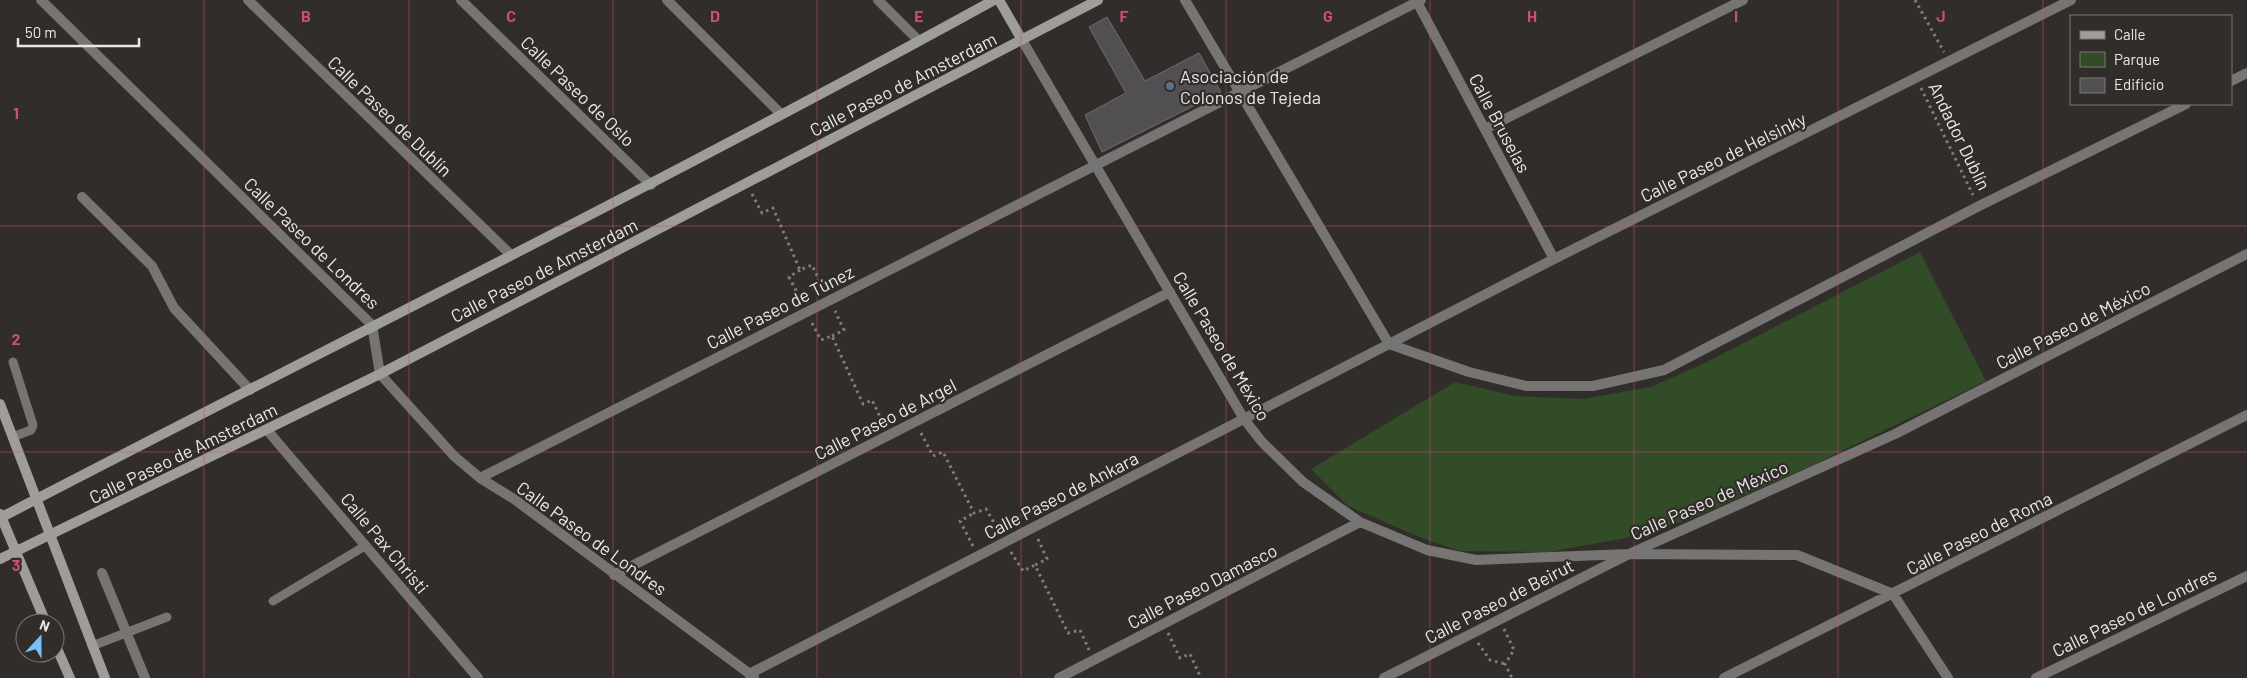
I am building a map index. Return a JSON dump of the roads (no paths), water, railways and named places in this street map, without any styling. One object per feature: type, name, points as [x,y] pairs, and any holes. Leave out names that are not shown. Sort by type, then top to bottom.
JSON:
[{"type":"main road","name":"Calle Paseo de Amsterdam","points":[[0,517],[250,390],[510,254],[651,184],[919,42],[994,0]]},
{"type":"main road","name":"Calle Paseo de México","points":[[999,0],[1022,40]]},
{"type":"main road","name":"Calle Paseo de Amsterdam","points":[[0,560],[380,374],[1098,0]]},
{"type":"main road","points":[[0,404],[105,678]]},
{"type":"main road","points":[[0,517],[42,613]]},
{"type":"main road","points":[[63,663],[70,678]]},
{"type":"street","name":"Calle Paseo de Londres","points":[[41,0],[372,325],[380,374],[454,456],[480,478],[514,499],[752,676]]},
{"type":"street","name":"Calle Paseo de Dublín","points":[[248,0],[510,254]]},
{"type":"street","name":"Calle Paseo de Oslo","points":[[461,0],[651,184]]},
{"type":"street","points":[[667,0],[782,114]]},
{"type":"street","points":[[878,0],[919,42]]},
{"type":"street","points":[[1185,0],[1389,344],[1469,372],[1526,386],[1593,386],[1664,370],[1979,206],[2184,105]]},
{"type":"street","points":[[1486,129],[1743,0]]},
{"type":"street","name":"Calle Paseo de Helsinky","points":[[1389,344],[1554,259],[2071,0]]},
{"type":"street","name":"Calle Paseo de Túnez","points":[[480,478],[1094,164],[1240,93],[1419,1]]},
{"type":"street","name":"Calle Bruselas","points":[[1419,1],[1554,259]]},
{"type":"street","name":"Calle Paseo de México","points":[[1022,40],[1244,419],[1262,442],[1303,482],[1360,522],[1427,550],[1476,560],[1629,554],[1895,434],[2247,254]]},
{"type":"street","points":[[2232,80],[2247,73]]},
{"type":"street","points":[[82,197],[152,266],[174,308],[250,390]]},
{"type":"street","name":"Calle Paseo de Argel","points":[[614,575],[1170,292]]},
{"type":"street","name":"Calle Paseo de Ankara","points":[[752,676],[978,555],[1006,543],[1389,344]]},
{"type":"street","name":"Calle Paseo de Roma","points":[[1724,678],[2247,415]]},
{"type":"street","name":"Calle Pax Christi","points":[[268,430],[478,678]]},
{"type":"street","name":"Calle Paseo Damasco","points":[[1059,678],[1360,522]]},
{"type":"street","points":[[1629,554],[1797,555],[1893,594],[1948,678]]},
{"type":"street","name":"Calle Paseo de Beirut","points":[[1384,678],[1629,554]]},
{"type":"street","points":[[102,573],[145,678]]},
{"type":"street","name":"Calle Paseo de Londres","points":[[2036,678],[2247,576]]},
{"type":"lane","points":[[13,362],[34,425],[31,430],[13,437]]},
{"type":"lane","points":[[273,601],[366,546]]},
{"type":"lane","points":[[92,646],[126,631],[167,617]]},
{"type":"place","name":"Asociación de Colonos de Tejeda","points":[[1170,86]]}]
